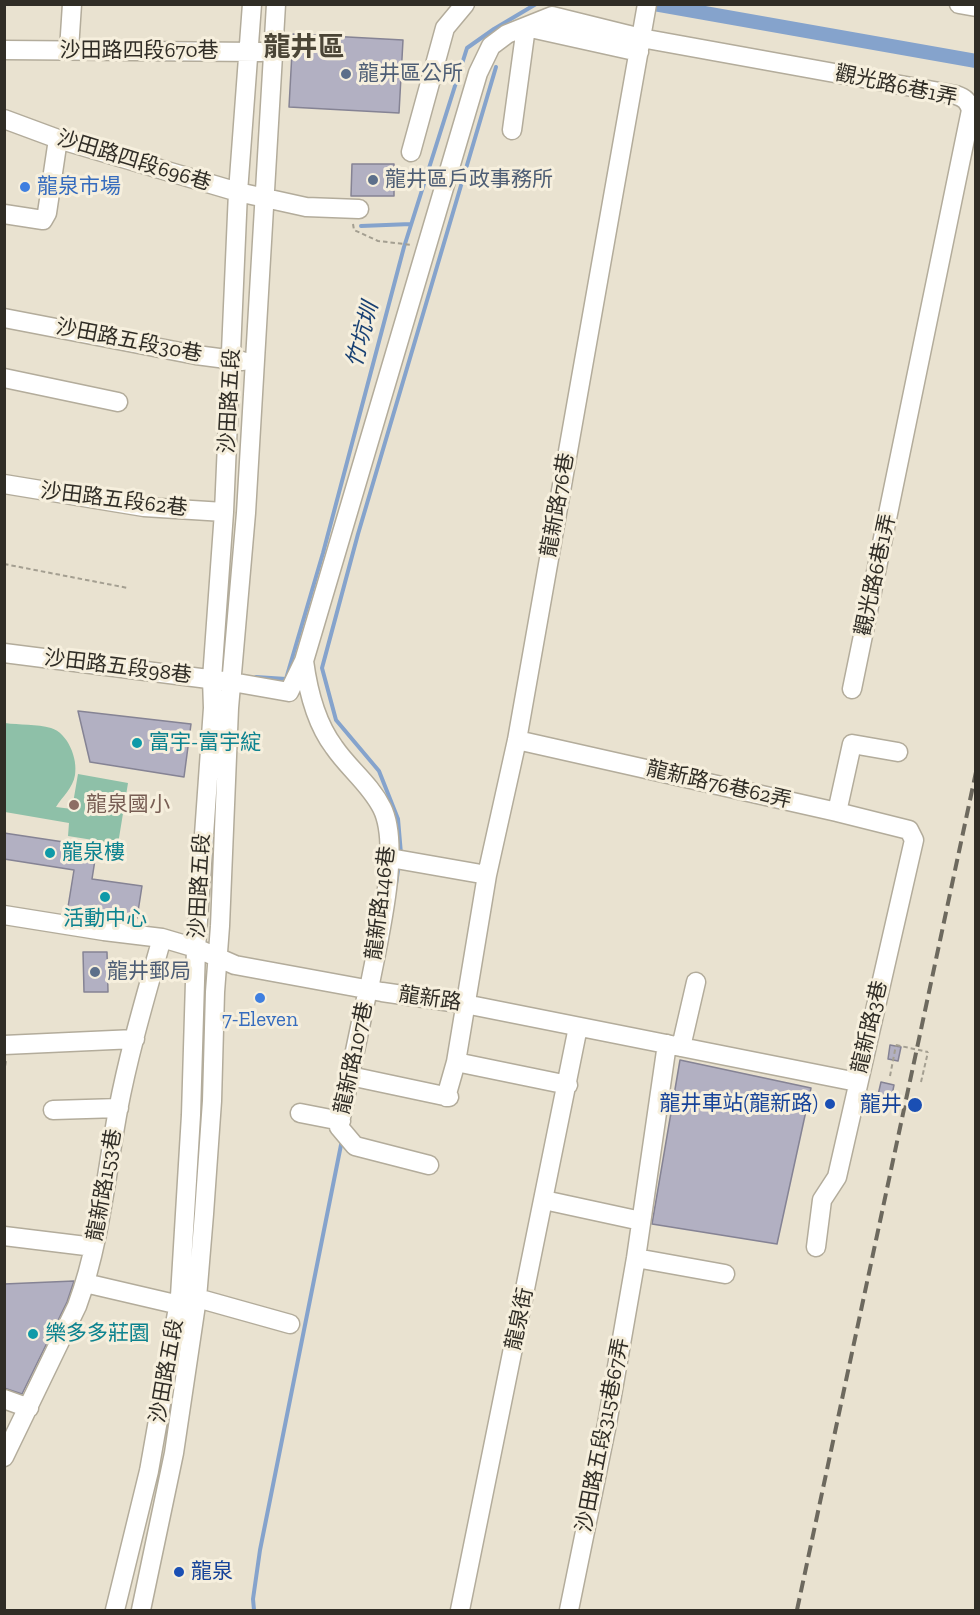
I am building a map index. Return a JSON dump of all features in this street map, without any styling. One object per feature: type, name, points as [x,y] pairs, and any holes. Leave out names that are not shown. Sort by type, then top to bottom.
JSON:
[{"type":"street","points":[[69,50],[72,4]]},
{"type":"street","name":"沙田路五段","points":[[115,1611],[190,1304],[191,1115],[196,948],[224,512],[238,192],[252,4]]},
{"type":"street","name":"沙田路五段","points":[[141,1611],[174,1453],[212,1101],[229,708],[246,513],[276,4]]},
{"type":"street","points":[[411,152],[445,28],[465,4]]},
{"type":"street","name":"龍新路76巷","points":[[355,1077],[448,1097],[488,875],[517,740],[647,4]]},
{"type":"street","points":[[959,4],[975,7]]},
{"type":"street","name":"觀光路6巷1弄","points":[[304,661],[478,73],[491,46],[507,34],[552,16],[641,38],[956,95],[968,102],[971,110],[852,689]]},
{"type":"street","points":[[512,130],[526,27]]},
{"type":"street","name":"沙田路四段670巷","points":[[4,50],[273,52]]},
{"type":"street","points":[[244,112],[269,112]]},
{"type":"street","name":"沙田路四段696巷","points":[[4,119],[58,138],[238,192],[306,207],[359,209]]},
{"type":"street","points":[[4,214],[43,220],[47,213],[58,138]]},
{"type":"street","name":"沙田路五段30巷","points":[[4,318],[254,363]]},
{"type":"street","points":[[4,378],[118,402]]},
{"type":"street","name":"沙田路五段62巷","points":[[4,484],[144,507],[224,512]]},
{"type":"street","name":"沙田路五段98巷","points":[[4,653],[212,679],[289,692],[304,661]]},
{"type":"street","name":"龍新路146巷","points":[[304,661],[310,694],[322,727],[334,747],[365,781],[383,809],[397,859],[373,990]]},
{"type":"street","name":"龍新路76巷62弄","points":[[517,740],[909,830],[914,840]]},
{"type":"street","points":[[837,812],[852,744],[898,752]]},
{"type":"street","name":"龍新路3巷","points":[[816,1247],[822,1200],[837,1178],[857,1082],[914,840]]},
{"type":"street","points":[[397,859],[488,875]]},
{"type":"street","name":"龍新路","points":[[4,915],[162,938],[196,948],[235,965],[465,1004],[857,1082]]},
{"type":"street","name":"龍新路153巷","points":[[4,1457],[18,1416],[76,1306],[85,1283],[94,1247],[119,1108],[162,938]]},
{"type":"street","name":"沙田路五段315巷67弄","points":[[569,1611],[607,1424],[641,1221],[674,1046],[696,982]]},
{"type":"street","name":"龍新路107巷","points":[[343,1129],[373,990]]},
{"type":"street","name":"龍泉街","points":[[460,1611],[578,1027]]},
{"type":"street","points":[[4,1045],[135,1039]]},
{"type":"street","points":[[456,1062],[568,1085]]},
{"type":"street","points":[[53,1110],[119,1108]]},
{"type":"street","points":[[300,1113],[343,1129],[355,1146],[429,1164]]},
{"type":"street","points":[[544,1200],[641,1221]]},
{"type":"street","points":[[4,1236],[94,1247]]},
{"type":"street","points":[[636,1258],[725,1274]]},
{"type":"street","points":[[85,1283],[290,1324]]},
{"type":"street","points":[[4,1399],[18,1416]]},
{"type":"path","points":[[359,209],[360,216],[353,224],[354,230],[378,241],[412,246]]},
{"type":"path","points":[[4,564],[128,588]]},
{"type":"path","points":[[890,1076],[896,1045],[928,1052],[921,1082]]},
{"type":"green space","points":[[5,723],[51,728],[67,741],[75,762],[75,775],[70,788],[56,807],[72,809],[78,774],[128,783],[118,844],[68,836],[69,823],[5,812]]},
{"type":"building","name":"龍井區公所","points":[[293,34],[403,40],[399,113],[289,107]]},
{"type":"building","name":"龍井區戶政事務所","points":[[352,164],[394,164],[394,196],[351,196]]},
{"type":"building","name":"富宇-富宇綻","points":[[78,711],[191,724],[184,777],[90,762]]},
{"type":"building","points":[[4,833],[97,847],[92,879],[142,886],[137,918],[68,907],[74,870],[4,859]]},
{"type":"building","name":"龍井郵局","points":[[83,952],[107,952],[108,992],[84,992]]},
{"type":"building","points":[[890,1045],[901,1047],[898,1061],[888,1059]]},
{"type":"building","points":[[680,1060],[811,1088],[777,1244],[652,1224]]},
{"type":"building","points":[[881,1082],[894,1085],[889,1110],[875,1108]]},
{"type":"building","name":"樂多多莊園","points":[[74,1281],[67,1302],[22,1394],[4,1388],[4,1284]]},
{"type":"waterway","name":"竹坑圳","points":[[256,677],[286,679],[323,553],[404,247],[467,48],[536,4]]},
{"type":"waterway","points":[[654,4],[976,61]]},
{"type":"waterway","points":[[401,854],[398,819],[379,771],[336,720],[322,668],[358,534],[496,67]]},
{"type":"waterway","points":[[361,226],[411,224]]},
{"type":"waterway","points":[[396,884],[399,864]]},
{"type":"waterway","points":[[254,1610],[253,1599],[260,1550],[342,1140]]},
{"type":"railway","points":[[797,1610],[976,772]]},
{"type":"place","name":"龍井區公所","points":[[346,74]]},
{"type":"place","name":"龍井區戶政事務所","points":[[373,180]]},
{"type":"place","name":"龍泉市場","points":[[25,187]]},
{"type":"place","name":"富宇-富宇綻","points":[[137,743]]},
{"type":"place","name":"龍泉國小","points":[[74,805]]},
{"type":"place","name":"龍泉樓","points":[[50,853]]},
{"type":"place","name":"活動中心","points":[[105,897]]},
{"type":"place","name":"龍井郵局","points":[[95,972]]},
{"type":"place","name":"7-Eleven","points":[[260,998]]},
{"type":"place","name":"龍井車站(龍新路)","points":[[830,1104]]},
{"type":"place","name":"龍井","points":[[915,1105]]},
{"type":"place","name":"樂多多莊園","points":[[33,1334]]},
{"type":"place","name":"龍泉","points":[[179,1572]]},
{"type":"district","name":"龍井區","points":[[304,48]]}]
